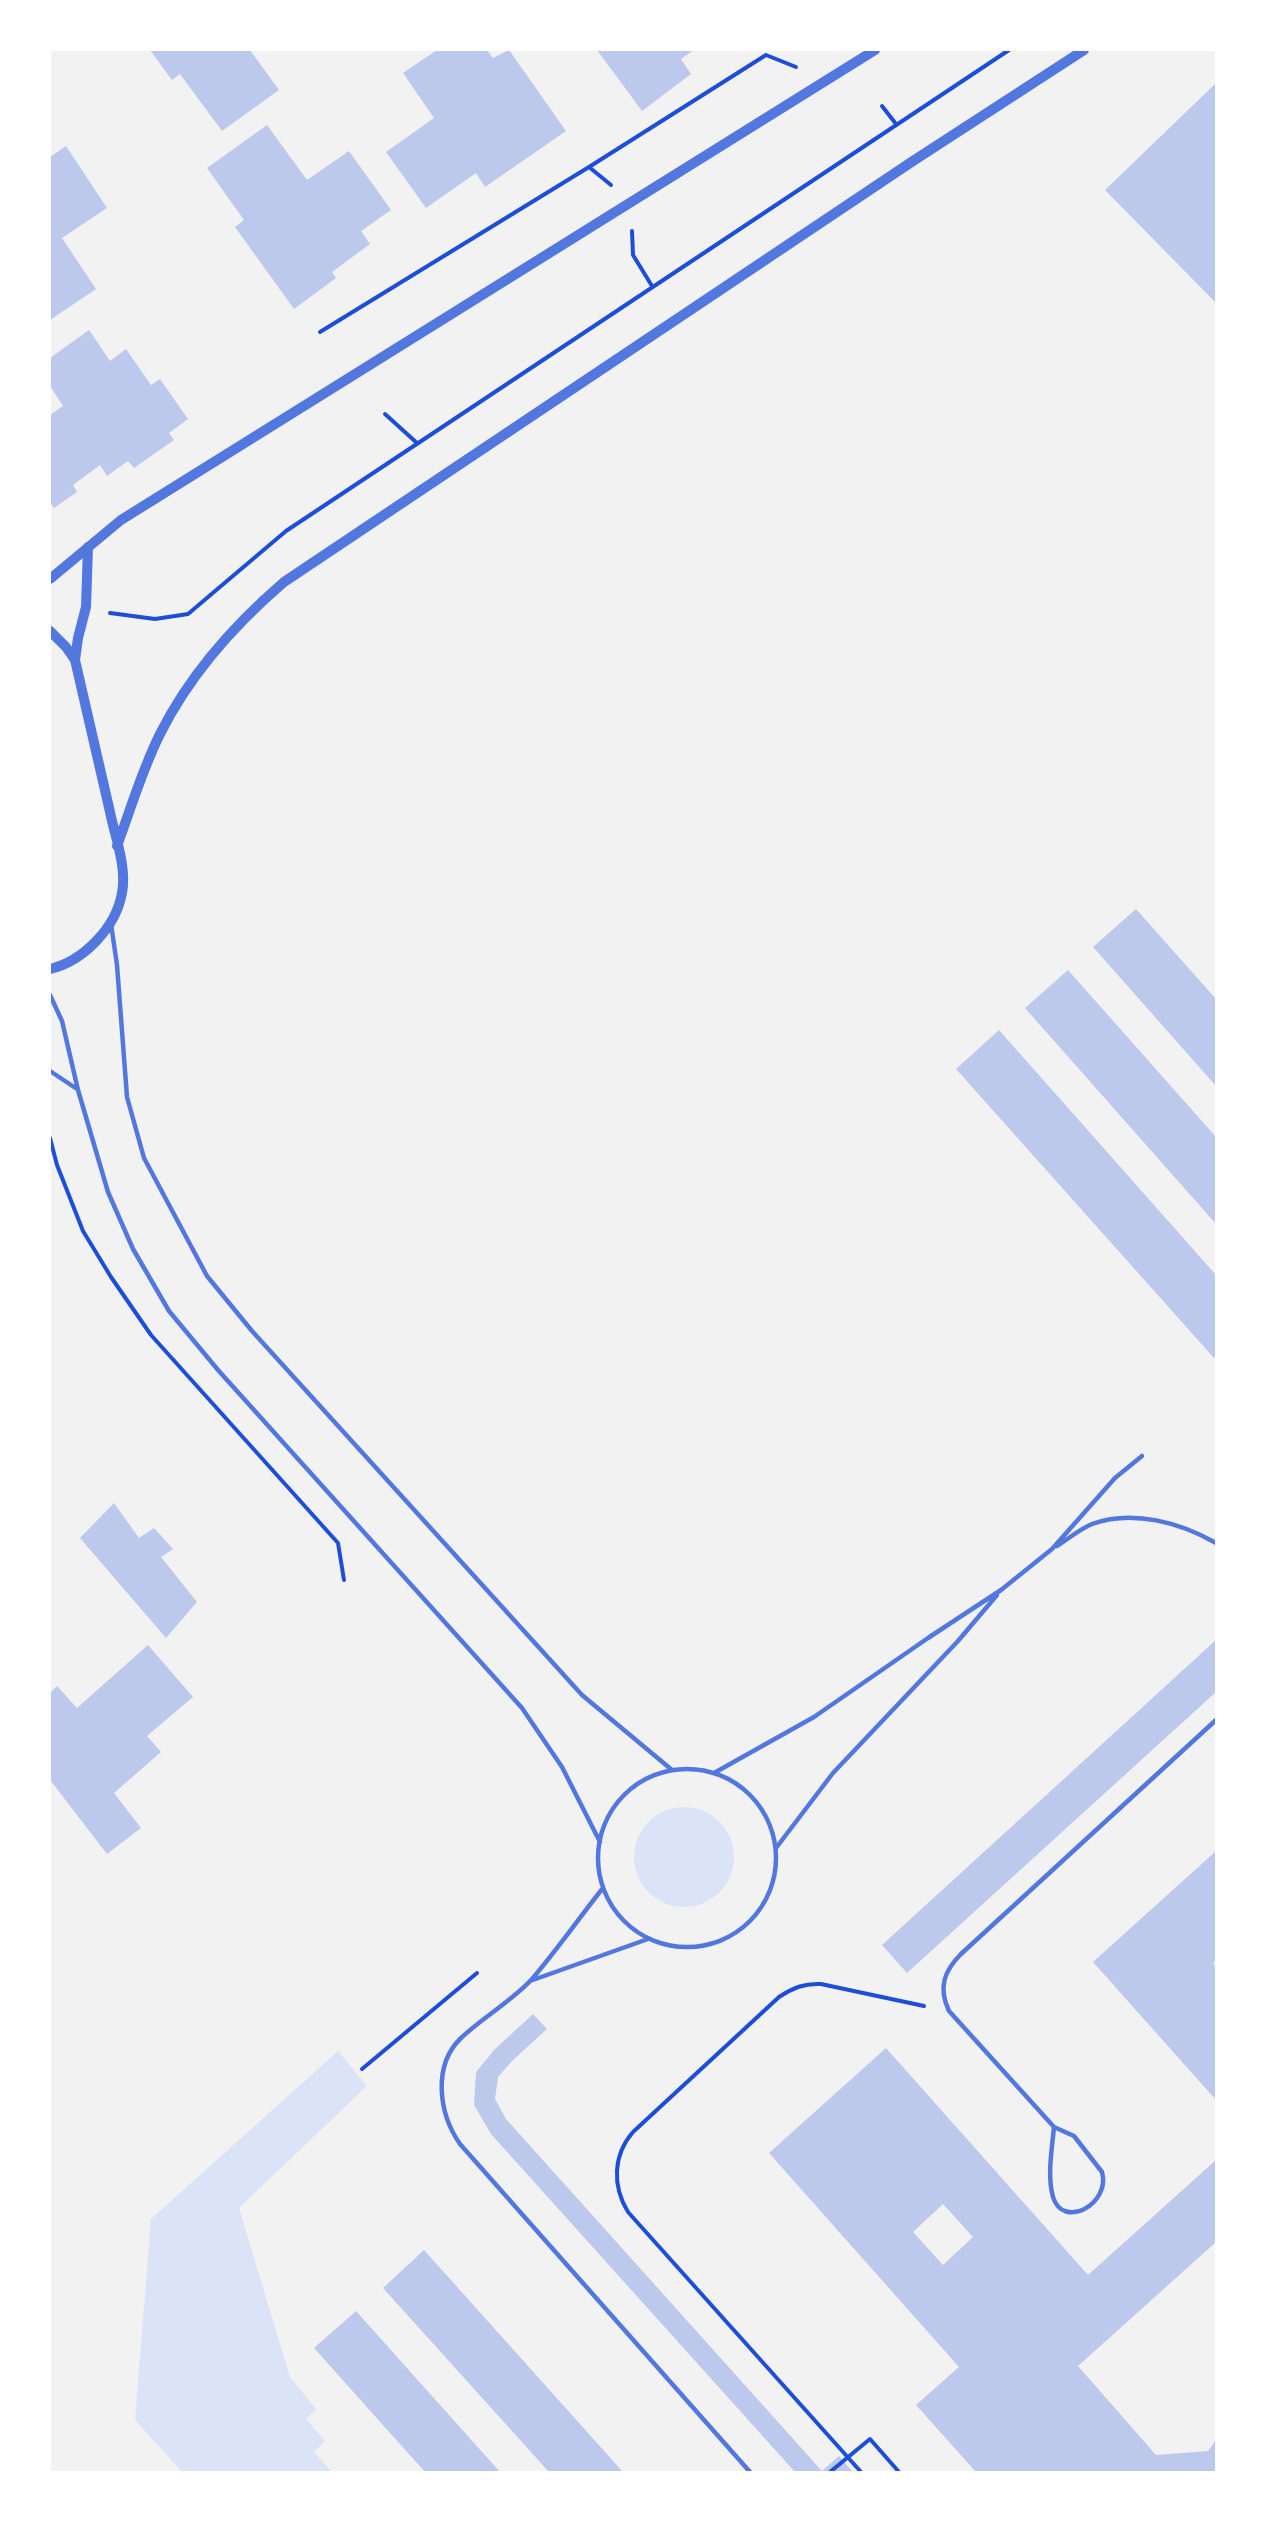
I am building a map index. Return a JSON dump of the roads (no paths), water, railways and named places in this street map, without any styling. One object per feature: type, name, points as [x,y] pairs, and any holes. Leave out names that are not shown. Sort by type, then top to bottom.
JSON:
[{"type":"street","points":[[50,579],[129,515],[875,50]]},
{"type":"street","points":[[117,846],[160,733],[183,696],[222,641],[284,582],[913,161],[1084,50]]},
{"type":"street","points":[[50,969],[87,949],[99,938],[111,922],[122,892],[123,877],[117,846],[75,660],[86,607],[88,547]]},
{"type":"street","points":[[50,631],[62,641],[75,660]]},
{"type":"lane","points":[[111,922],[119,988],[124,1073],[136,1132],[144,1158],[207,1276],[252,1331],[582,1695],[672,1770]]},
{"type":"lane","points":[[50,995],[62,1021],[78,1090],[108,1192],[133,1249],[169,1311],[218,1371],[522,1708],[562,1767],[600,1842]]},
{"type":"lane","points":[[50,1071],[78,1090]]},
{"type":"lane","points":[[1052,1549],[1115,1478],[1142,1456]]},
{"type":"lane","points":[[714,1773],[814,1717],[1001,1590],[1052,1549],[1091,1525],[1125,1518],[1146,1519],[1184,1527],[1216,1543]]},
{"type":"lane","points":[[776,1848],[833,1773],[958,1641],[1001,1590]]},
{"type":"lane","points":[[1054,2127],[1050,2181],[1052,2196],[1066,2211],[1079,2212],[1093,2204],[1101,2192],[1104,2179],[1102,2172],[1074,2136],[1054,2127],[949,2011],[942,1992],[946,1971],[953,1962],[1216,1720]]},
{"type":"lane","points":[[693,1769],[714,1773],[729,1779],[756,1801],[772,1831],[776,1848],[776,1863],[770,1891],[755,1917],[739,1931],[720,1942],[691,1948],[676,1947],[648,1939],[625,1923],[608,1901],[603,1888],[598,1868],[600,1842],[605,1822],[626,1793],[655,1775],[672,1770],[693,1769]]},
{"type":"lane","points":[[603,1888],[530,1981],[459,2040],[442,2079],[441,2093],[452,2132],[470,2155],[750,2472]]},
{"type":"lane","points":[[530,1981],[648,1939]]}]
